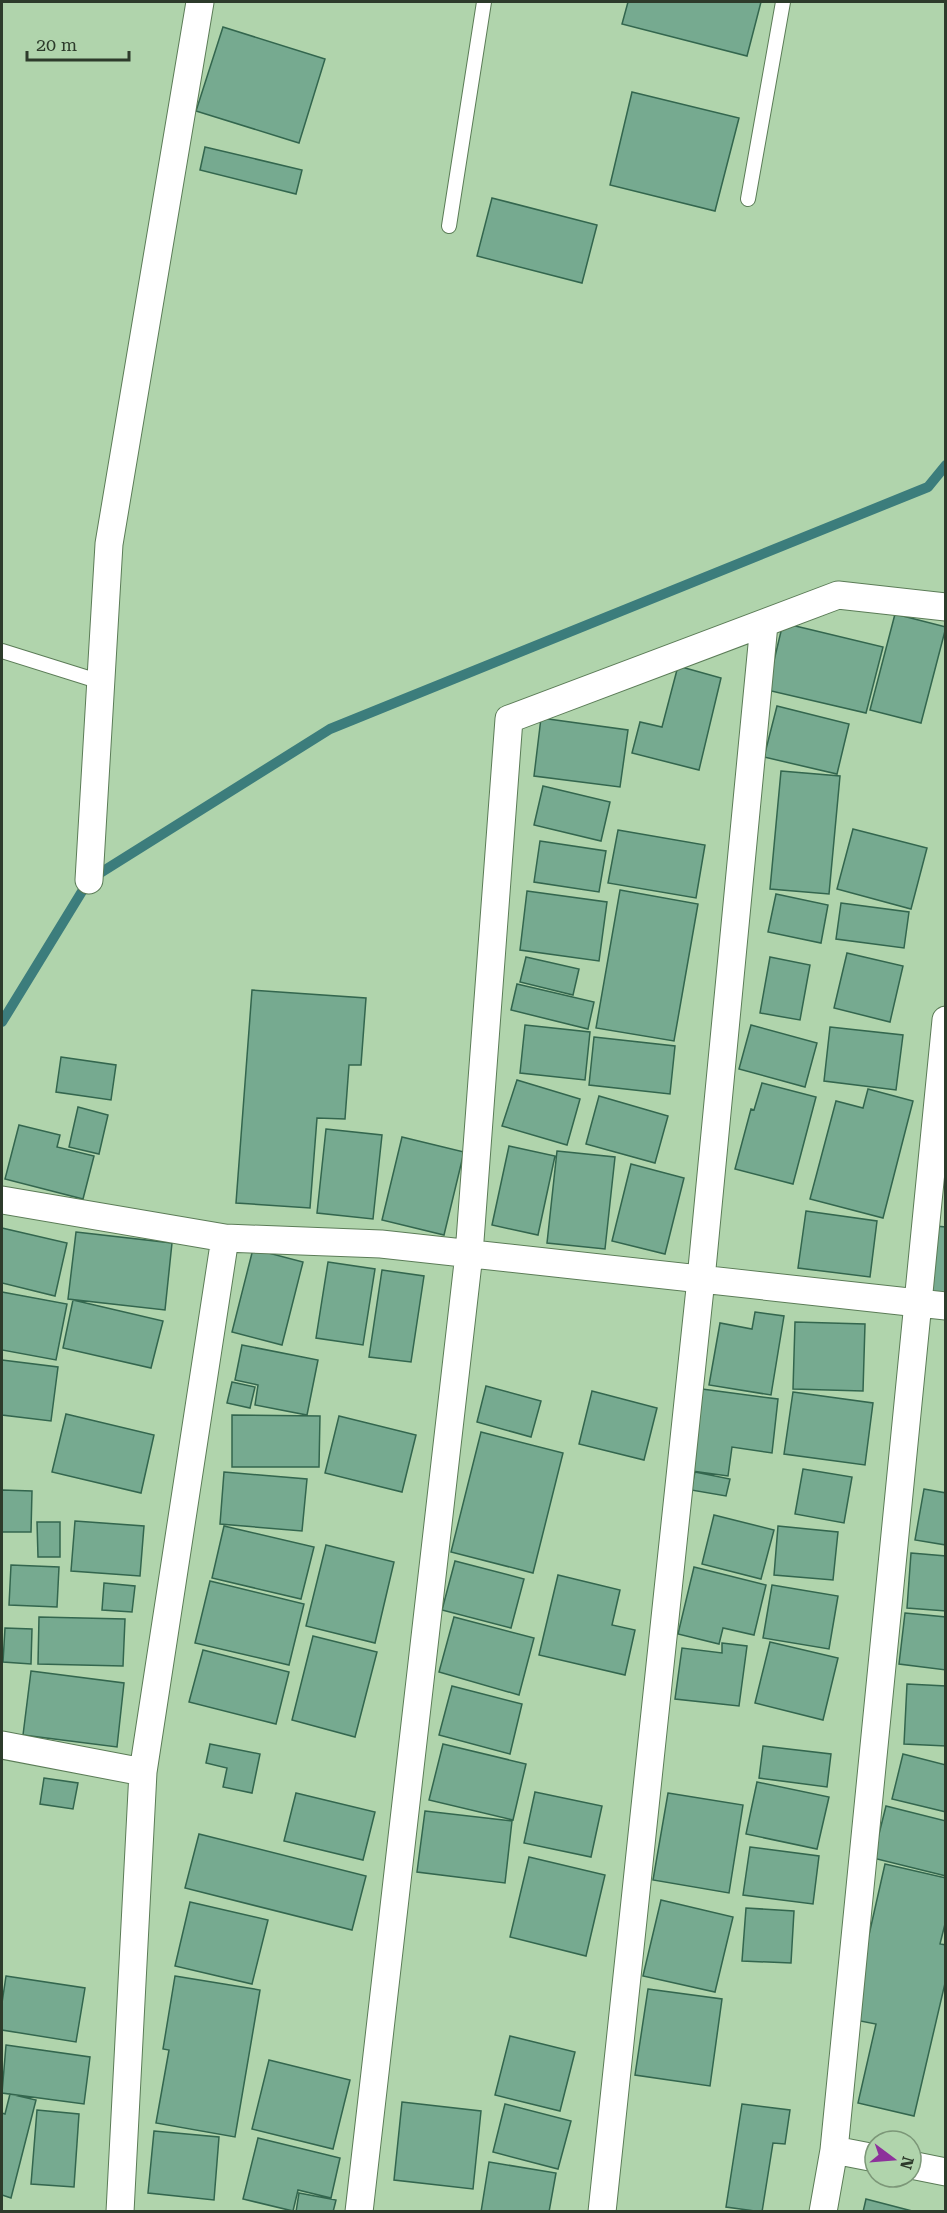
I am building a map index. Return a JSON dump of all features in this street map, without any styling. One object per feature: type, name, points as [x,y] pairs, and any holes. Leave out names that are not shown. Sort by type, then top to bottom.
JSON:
[{"type":"street","points":[[89,880],[109,544],[200,2]]},
{"type":"street","points":[[359,2211],[469,1254],[509,719],[838,595],[945,607]]},
{"type":"street","points":[[603,2211],[701,1279],[764,624]]},
{"type":"street","points":[[823,2211],[834,2150],[945,1020]]},
{"type":"street","points":[[2,1200],[225,1238],[381,1244],[945,1306]]},
{"type":"street","points":[[120,2211],[143,1772],[225,1238]]},
{"type":"street","points":[[2,1745],[143,1772]]},
{"type":"street","points":[[834,2150],[863,2156]]},
{"type":"street","points":[[923,2167],[945,2172]]},
{"type":"lane","points":[[449,226],[484,2]]},
{"type":"lane","points":[[748,199],[783,2]]},
{"type":"lane","points":[[2,651],[101,682]]},
{"type":"building","points":[[628,2],[761,2],[747,56],[622,24]]},
{"type":"building","points":[[223,27],[325,59],[299,143],[196,111]]},
{"type":"building","points":[[632,92],[739,118],[715,211],[610,185]]},
{"type":"building","points":[[205,147],[302,170],[296,194],[200,170]]},
{"type":"building","points":[[492,198],[597,225],[582,283],[477,256]]},
{"type":"building","points":[[895,614],[946,627],[921,723],[870,710]]},
{"type":"building","points":[[783,623],[883,647],[866,713],[767,690]]},
{"type":"building","points":[[678,666],[721,678],[699,770],[632,753],[640,722],[662,727]]},
{"type":"building","points":[[777,706],[849,724],[837,774],[764,757]]},
{"type":"building","points":[[541,718],[628,730],[620,787],[534,776]]},
{"type":"building","points":[[781,771],[840,776],[829,894],[770,889]]},
{"type":"building","points":[[543,786],[610,802],[601,841],[534,825]]},
{"type":"building","points":[[853,829],[927,848],[911,909],[837,889]]},
{"type":"building","points":[[618,830],[705,845],[696,898],[608,883]]},
{"type":"building","points":[[540,841],[606,851],[599,892],[534,882]]},
{"type":"building","points":[[620,890],[698,904],[674,1041],[596,1028]]},
{"type":"building","points":[[527,891],[607,902],[599,961],[520,950]]},
{"type":"building","points":[[776,894],[828,905],[821,943],[768,932]]},
{"type":"building","points":[[841,903],[909,912],[904,948],[836,939]]},
{"type":"building","points":[[847,953],[903,966],[890,1022],[834,1008]]},
{"type":"building","points":[[526,957],[579,969],[573,995],[520,982]]},
{"type":"building","points":[[770,957],[810,965],[800,1020],[760,1013]]},
{"type":"building","points":[[517,984],[594,1002],[588,1029],[511,1010]]},
{"type":"building","points":[[252,990],[366,998],[361,1065],[349,1065],[345,1119],[317,1118],[310,1208],[236,1203]]},
{"type":"building","points":[[525,1025],[590,1032],[585,1080],[520,1073]]},
{"type":"building","points":[[751,1025],[817,1043],[805,1087],[739,1069]]},
{"type":"building","points":[[830,1027],[903,1035],[896,1090],[824,1081]]},
{"type":"building","points":[[594,1037],[675,1046],[670,1094],[589,1085]]},
{"type":"building","points":[[61,1057],[116,1065],[111,1100],[56,1092]]},
{"type":"building","points":[[517,1080],[580,1099],[567,1145],[502,1126]]},
{"type":"building","points":[[762,1083],[816,1097],[793,1184],[735,1169],[751,1109],[754,1110]]},
{"type":"building","points":[[868,1089],[913,1101],[883,1218],[810,1199],[836,1101],[863,1108]]},
{"type":"building","points":[[599,1096],[668,1116],[655,1163],[586,1144]]},
{"type":"building","points":[[78,1107],[108,1115],[99,1154],[69,1147]]},
{"type":"building","points":[[19,1125],[60,1135],[57,1147],[94,1156],[83,1199],[5,1179]]},
{"type":"building","points":[[326,1129],[382,1135],[373,1219],[317,1213]]},
{"type":"building","points":[[402,1137],[464,1152],[444,1235],[382,1220]]},
{"type":"building","points":[[509,1146],[555,1156],[538,1235],[492,1225]]},
{"type":"building","points":[[557,1151],[615,1157],[605,1249],[547,1243]]},
{"type":"building","points":[[631,1164],[684,1178],[665,1254],[612,1241]]},
{"type":"building","points":[[806,1211],[877,1221],[870,1277],[798,1268]]},
{"type":"building","points":[[935,1226],[946,1227],[946,1296],[927,1293]]},
{"type":"building","points":[[2,1228],[67,1243],[55,1296],[2,1283]]},
{"type":"building","points":[[76,1232],[172,1243],[165,1310],[68,1299]]},
{"type":"building","points":[[253,1249],[303,1262],[282,1345],[232,1332]]},
{"type":"building","points":[[328,1262],[375,1269],[363,1345],[316,1338]]},
{"type":"building","points":[[382,1270],[424,1276],[411,1362],[369,1357]]},
{"type":"building","points":[[2,1292],[67,1304],[56,1360],[2,1350]]},
{"type":"building","points":[[73,1300],[163,1321],[151,1368],[63,1348]]},
{"type":"building","points":[[755,1312],[784,1316],[771,1395],[709,1385],[720,1323],[752,1329]]},
{"type":"building","points":[[795,1322],[865,1324],[863,1391],[793,1389]]},
{"type":"building","points":[[242,1345],[318,1360],[307,1415],[255,1405],[258,1385],[235,1380]]},
{"type":"building","points":[[2,1360],[58,1367],[51,1421],[2,1415]]},
{"type":"building","points":[[232,1382],[255,1387],[250,1408],[227,1403]]},
{"type":"building","points":[[486,1386],[541,1401],[531,1437],[477,1422]]},
{"type":"building","points":[[702,1389],[778,1399],[772,1453],[732,1447],[728,1476],[692,1471]]},
{"type":"building","points":[[592,1391],[657,1408],[644,1460],[579,1444]]},
{"type":"building","points":[[793,1392],[873,1403],[865,1465],[784,1454]]},
{"type":"building","points":[[66,1414],[154,1435],[141,1493],[52,1472]]},
{"type":"building","points":[[232,1415],[320,1416],[319,1467],[232,1467]]},
{"type":"building","points":[[339,1416],[416,1435],[402,1492],[325,1473]]},
{"type":"building","points":[[481,1432],[563,1453],[533,1573],[451,1552]]},
{"type":"building","points":[[803,1469],[852,1477],[844,1523],[795,1514]]},
{"type":"building","points":[[224,1472],[307,1479],[302,1531],[220,1524]]},
{"type":"building","points":[[695,1472],[730,1479],[726,1496],[691,1490]]},
{"type":"building","points":[[924,1489],[946,1493],[946,1545],[915,1540]]},
{"type":"building","points":[[2,1490],[32,1491],[31,1532],[2,1532]]},
{"type":"building","points":[[714,1515],[774,1530],[761,1579],[702,1564]]},
{"type":"building","points":[[75,1521],[144,1526],[140,1576],[71,1571]]},
{"type":"building","points":[[37,1522],[60,1522],[60,1557],[38,1557]]},
{"type":"building","points":[[224,1526],[314,1547],[301,1599],[212,1578]]},
{"type":"building","points":[[778,1526],[838,1532],[833,1580],[774,1575]]},
{"type":"building","points":[[326,1545],[394,1562],[375,1643],[306,1626]]},
{"type":"building","points":[[911,1553],[946,1556],[946,1611],[907,1608]]},
{"type":"building","points":[[455,1561],[524,1579],[511,1628],[442,1610]]},
{"type":"building","points":[[11,1565],[59,1567],[57,1607],[9,1605]]},
{"type":"building","points":[[694,1567],[766,1585],[754,1635],[723,1628],[719,1644],[678,1634]]},
{"type":"building","points":[[558,1575],[620,1590],[612,1625],[635,1630],[625,1675],[539,1655]]},
{"type":"building","points":[[210,1581],[304,1604],[289,1665],[195,1643]]},
{"type":"building","points":[[104,1583],[135,1586],[132,1612],[102,1610]]},
{"type":"building","points":[[772,1585],[838,1596],[829,1649],[763,1638]]},
{"type":"building","points":[[905,1613],[946,1617],[946,1670],[899,1664]]},
{"type":"building","points":[[39,1617],[125,1619],[123,1666],[38,1664]]},
{"type":"building","points":[[454,1617],[534,1638],[519,1695],[439,1672]]},
{"type":"building","points":[[5,1628],[32,1629],[31,1664],[3,1662]]},
{"type":"building","points":[[313,1636],[377,1652],[355,1737],[292,1720]]},
{"type":"building","points":[[770,1642],[838,1658],[823,1720],[755,1703]]},
{"type":"building","points":[[722,1643],[747,1646],[739,1706],[675,1699],[682,1648],[722,1653]]},
{"type":"building","points":[[203,1650],[289,1672],[276,1724],[189,1702]]},
{"type":"building","points":[[31,1671],[124,1683],[117,1747],[23,1735]]},
{"type":"building","points":[[907,1684],[946,1686],[946,1746],[904,1744]]},
{"type":"building","points":[[452,1686],[522,1704],[510,1754],[439,1735]]},
{"type":"building","points":[[210,1744],[260,1754],[252,1793],[223,1787],[227,1768],[206,1763]]},
{"type":"building","points":[[443,1744],[526,1764],[513,1820],[429,1800]]},
{"type":"building","points":[[763,1746],[831,1754],[827,1787],[759,1778]]},
{"type":"building","points":[[903,1754],[946,1765],[946,1812],[892,1799]]},
{"type":"building","points":[[44,1778],[78,1783],[73,1809],[40,1804]]},
{"type":"building","points":[[757,1782],[829,1797],[817,1849],[746,1834]]},
{"type":"building","points":[[535,1792],[602,1806],[591,1857],[524,1843]]},
{"type":"building","points":[[296,1793],[375,1812],[363,1860],[284,1841]]},
{"type":"building","points":[[668,1793],[743,1805],[729,1893],[653,1880]]},
{"type":"building","points":[[886,1806],[946,1821],[946,1876],[873,1858]]},
{"type":"building","points":[[425,1811],[512,1821],[505,1883],[417,1872]]},
{"type":"building","points":[[199,1834],[366,1876],[352,1930],[185,1888]]},
{"type":"building","points":[[750,1847],[819,1856],[813,1904],[743,1895]]},
{"type":"building","points":[[529,1857],[605,1875],[586,1956],[510,1937]]},
{"type":"building","points":[[885,1864],[946,1878],[946,1920],[940,1944],[946,1945],[946,1979],[914,2116],[858,2103],[876,2024],[850,2019]]},
{"type":"building","points":[[661,1900],[733,1917],[715,1992],[643,1976]]},
{"type":"building","points":[[190,1902],[268,1920],[252,1984],[175,1966]]},
{"type":"building","points":[[746,1908],[794,1911],[791,1963],[742,1961]]},
{"type":"building","points":[[6,1976],[85,1988],[76,2042],[2,2030],[2,2003]]},
{"type":"building","points":[[175,1976],[260,1990],[235,2137],[156,2123],[169,2050],[163,2049]]},
{"type":"building","points":[[648,1989],[722,1999],[710,2086],[635,2075]]},
{"type":"building","points":[[510,2036],[575,2052],[560,2111],[495,2095]]},
{"type":"building","points":[[6,2045],[90,2057],[84,2104],[2,2093]]},
{"type":"building","points":[[269,2060],[350,2080],[333,2149],[252,2129]]},
{"type":"building","points":[[10,2094],[36,2100],[11,2198],[2,2195],[2,2113],[5,2114]]},
{"type":"building","points":[[402,2102],[481,2111],[473,2189],[394,2180]]},
{"type":"building","points":[[505,2104],[571,2121],[558,2169],[493,2152]]},
{"type":"building","points":[[742,2104],[790,2110],[785,2144],[773,2143],[762,2212],[726,2207]]},
{"type":"building","points":[[37,2110],[79,2114],[74,2187],[31,2184]]},
{"type":"building","points":[[154,2131],[219,2137],[214,2200],[148,2193]]},
{"type":"building","points":[[258,2138],[340,2158],[331,2198],[298,2190],[293,2211],[243,2199]]},
{"type":"building","points":[[489,2162],[556,2173],[549,2212],[481,2212]]},
{"type":"building","points":[[299,2193],[336,2200],[333,2212],[296,2212]]},
{"type":"building","points":[[866,2199],[916,2212],[863,2212]]},
{"type":"waterway","points":[[2,1022],[89,880],[330,729],[928,487],[946,465]]}]
